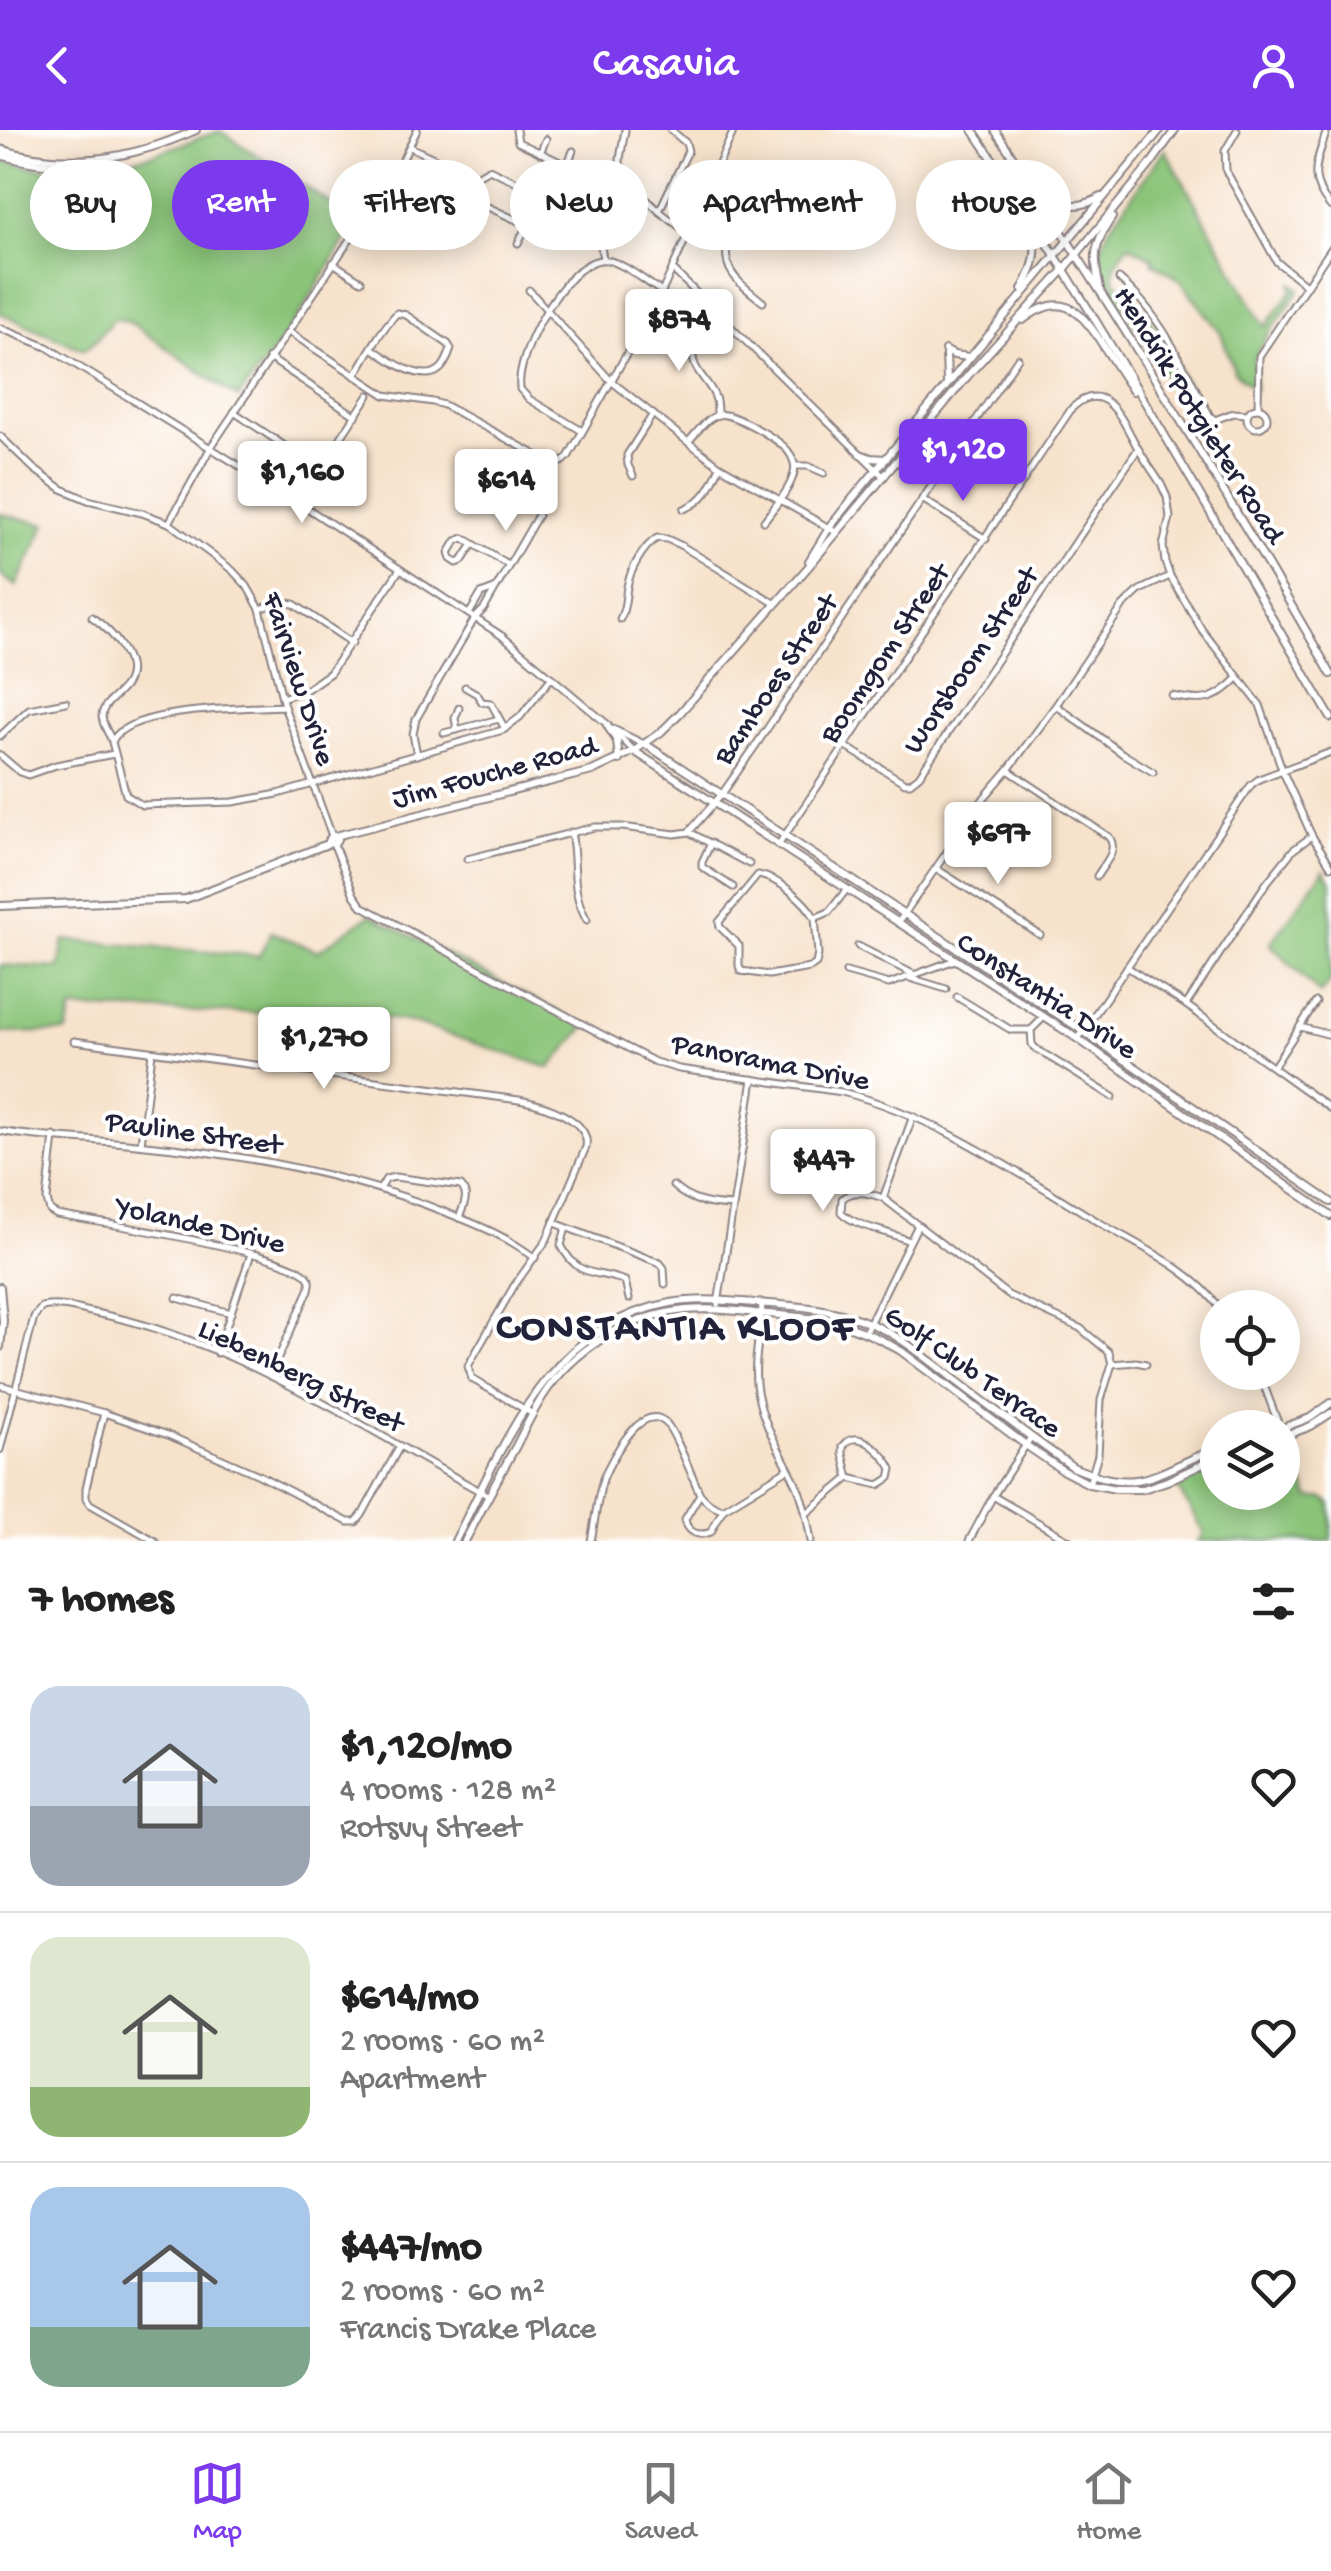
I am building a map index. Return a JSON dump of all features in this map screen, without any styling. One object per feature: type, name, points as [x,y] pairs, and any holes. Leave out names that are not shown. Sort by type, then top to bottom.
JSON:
[{"type":"street","points":[[0,152],[97,160],[130,155],[196,130]]},
{"type":"street","points":[[169,522],[210,447],[410,147],[417,130]]},
{"type":"street","points":[[516,130],[518,142],[555,160]]},
{"type":"street","points":[[625,130],[620,175],[668,218]]},
{"type":"street","points":[[659,211],[688,151],[686,143],[671,130]]},
{"type":"street","points":[[721,160],[734,130]]},
{"type":"street","points":[[974,130],[994,160]]},
{"type":"street","name":"Hendrik Potgieter Road","points":[[995,130],[1015,160]]},
{"type":"street","name":"Jim Fouche Road","points":[[1071,237],[1160,130]]},
{"type":"street","name":"Jim Fouche Road","points":[[833,530],[1064,270],[1175,130]]},
{"type":"street","points":[[1237,130],[1226,151],[1226,171],[1277,262],[1306,285]]},
{"type":"street","points":[[1327,130],[1316,168],[1316,183],[1331,208]]},
{"type":"street","points":[[540,153],[546,139]]},
{"type":"street","points":[[410,147],[437,160]]},
{"type":"street","points":[[568,160],[572,151]]},
{"type":"street","points":[[1071,204],[1084,205],[1104,195]]},
{"type":"street","points":[[1102,296],[1095,251],[1120,203]]},
{"type":"street","name":"Hendrik Potgieter Road","points":[[1071,246],[1237,512],[1331,672]]},
{"type":"street","points":[[1258,408],[1247,414],[1250,426],[1256,428],[1266,422],[1258,408],[1260,356],[1331,248]]},
{"type":"street","points":[[602,250],[603,259]]},
{"type":"street","points":[[289,332],[393,398],[444,405],[554,464],[561,463],[568,458],[682,250]]},
{"type":"street","points":[[725,250],[732,274],[763,302]]},
{"type":"street","points":[[1014,303],[1031,274],[1036,250]]},
{"type":"street","points":[[1051,250],[1055,257]]},
{"type":"street","name":"Jim Fouche Road","points":[[0,904],[178,901],[361,829],[570,778],[634,751],[680,713],[776,604],[877,469],[1061,250]]},
{"type":"street","name":"Hendrik Potgieter Road","points":[[1055,257],[1331,718]]},
{"type":"street","points":[[582,430],[534,403],[520,389],[538,325],[584,267],[603,259],[617,263],[662,292]]},
{"type":"street","points":[[333,263],[361,281]]},
{"type":"street","points":[[673,270],[884,477]]},
{"type":"street","points":[[1120,280],[1150,310],[1210,416],[1215,420],[1233,412],[1247,414]]},
{"type":"street","points":[[529,290],[611,381],[688,442],[720,466],[833,530]]},
{"type":"street","points":[[1000,340],[1040,308],[1064,306],[1078,311],[1152,416]]},
{"type":"street","points":[[354,376],[372,348],[393,316],[400,312],[451,349],[440,368],[432,373],[409,372],[372,348]]},
{"type":"street","points":[[0,328],[47,347],[210,447],[502,636],[634,751]]},
{"type":"street","points":[[692,351],[694,366],[714,394],[717,415]]},
{"type":"street","points":[[947,384],[945,351],[969,357]]},
{"type":"street","points":[[269,358],[356,416]]},
{"type":"street","name":"Bamboes Street","points":[[689,832],[722,794],[1018,358]]},
{"type":"street","points":[[340,439],[369,396]]},
{"type":"street","name":"Boomgom Street","points":[[779,844],[1072,408],[1088,397],[1098,397],[1113,406],[1138,449]]},
{"type":"street","points":[[234,412],[319,469]]},
{"type":"street","points":[[633,476],[627,455],[653,414]]},
{"type":"street","points":[[688,442],[717,415],[730,416],[789,451],[795,466],[792,479],[764,521]]},
{"type":"street","name":"Fairview Drive","points":[[0,436],[62,489],[169,522],[247,586],[260,609],[284,702],[333,840]]},
{"type":"street","points":[[1138,449],[1166,497],[1170,517],[1163,546],[1170,576],[1202,630],[1260,705],[1282,772],[1331,866]]},
{"type":"street","name":"Worsboom Street","points":[[847,747],[900,781],[913,781],[1138,449]]},
{"type":"street","points":[[304,491],[332,450]]},
{"type":"street","points":[[860,454],[886,459]]},
{"type":"street","points":[[684,509],[704,496],[720,466]]},
{"type":"street","points":[[795,466],[815,468],[824,474]]},
{"type":"street","points":[[417,755],[413,734],[416,719],[480,596],[496,586],[538,515],[538,507],[502,485]]},
{"type":"street","points":[[922,499],[986,539]]},
{"type":"street","points":[[474,544],[462,561],[450,559],[456,541],[464,538],[474,544],[508,565]]},
{"type":"street","points":[[620,619],[631,575],[646,547],[657,538],[682,546],[776,604]]},
{"type":"street","points":[[112,742],[125,726],[186,712],[284,702],[307,689],[330,673],[400,569]]},
{"type":"street","points":[[898,923],[1123,606],[1140,590],[1170,576]]},
{"type":"street","points":[[260,609],[281,602],[294,604],[352,643]]},
{"type":"street","points":[[92,617],[114,636],[128,664],[128,679],[105,706],[104,723],[126,795],[142,805],[232,802],[278,794],[505,729],[520,717],[552,677]]},
{"type":"street","points":[[1172,696],[1210,700],[1238,678]]},
{"type":"street","points":[[465,687],[482,702],[491,703],[505,729]]},
{"type":"street","points":[[0,736],[29,710],[66,702]]},
{"type":"street","points":[[1056,705],[1154,772]]},
{"type":"street","points":[[456,730],[459,708]]},
{"type":"street","points":[[444,734],[499,719]]},
{"type":"street","points":[[609,726],[645,744]]},
{"type":"street","points":[[609,726],[617,741],[618,760]]},
{"type":"street","name":"Constantia Drive","points":[[645,744],[1083,1031],[1331,1202]]},
{"type":"street","name":"Constantia Drive","points":[[634,751],[1078,1039],[1331,1216]]},
{"type":"street","points":[[1078,1039],[1251,785],[1331,752]]},
{"type":"street","points":[[0,756],[28,775],[56,765],[114,754]]},
{"type":"street","points":[[1008,770],[1109,836],[1113,850],[1097,876]]},
{"type":"street","points":[[978,807],[1013,827]]},
{"type":"street","points":[[467,858],[595,827],[622,827],[675,834],[689,832],[749,864]]},
{"type":"street","points":[[572,832],[574,884],[587,920]]},
{"type":"street","points":[[1186,1005],[1265,885],[1292,850],[1312,836]]},
{"type":"street","name":"Panorama Drive","points":[[333,840],[362,906],[656,1062],[698,1074],[842,1092],[913,1116],[1008,1166],[1177,1268],[1206,1290]]},
{"type":"street","points":[[711,844],[702,867],[732,887]]},
{"type":"street","points":[[936,868],[1040,935]]},
{"type":"street","points":[[763,874],[804,903],[814,918],[816,964],[769,975],[741,971],[739,946],[719,922],[754,878],[763,874]]},
{"type":"street","points":[[814,918],[830,912],[847,889]]},
{"type":"street","points":[[858,946],[911,976],[946,989]]},
{"type":"street","points":[[846,972],[886,984],[956,960]]},
{"type":"street","points":[[1126,968],[1186,1005],[1331,1109]]},
{"type":"street","points":[[957,997],[1011,1030],[1032,1030]]},
{"type":"street","points":[[1273,1068],[1316,1002]]},
{"type":"street","points":[[1044,1017],[1032,1030],[1035,1048],[1113,1097]]},
{"type":"street","points":[[1300,1027],[1331,1035]]},
{"type":"street","points":[[74,1041],[519,1100],[551,1108],[582,1128],[588,1136],[586,1146],[546,1242],[493,1318],[469,1362],[472,1379],[533,1414]]},
{"type":"street","points":[[140,1144],[152,1052]]},
{"type":"street","points":[[718,1305],[753,1080]]},
{"type":"street","points":[[883,1198],[913,1116]]},
{"type":"street","name":"Pauline Street","points":[[0,1131],[276,1162],[380,1188],[510,1240],[535,1258]]},
{"type":"street","name":"Yolande Drive","points":[[54,1136],[47,1200],[50,1211],[250,1254],[306,1274],[311,1284],[270,1376]]},
{"type":"street","name":"Pauline Street","points":[[380,1188],[386,1179],[395,1176],[461,1186],[466,1198],[459,1218]]},
{"type":"street","points":[[673,1186],[697,1201],[733,1206]]},
{"type":"street","points":[[909,1241],[848,1220],[840,1212],[840,1203],[850,1193],[883,1198],[1008,1296],[1089,1334],[1109,1352],[1112,1364],[1101,1400],[1100,1443],[1091,1480]]},
{"type":"street","points":[[554,1223],[660,1263],[665,1284]]},
{"type":"street","points":[[865,1332],[918,1226]]},
{"type":"street","points":[[566,1228],[561,1245],[568,1259],[592,1274],[625,1281],[628,1299]]},
{"type":"street","points":[[218,1353],[250,1254]]},
{"type":"street","points":[[0,1287],[0,1346]]},
{"type":"street","points":[[176,1298],[231,1314]]},
{"type":"street","name":"Golf Club Terrace","points":[[455,1541],[525,1409],[548,1375],[574,1349],[618,1320],[671,1303],[762,1303],[836,1312],[870,1323],[904,1341],[1062,1470],[1116,1489],[1143,1489],[1200,1465]]},
{"type":"street","points":[[762,1303],[756,1392],[799,1490],[810,1541]]},
{"type":"street","name":"Golf Club Terrace","points":[[465,1541],[533,1414],[563,1370],[611,1333],[668,1312],[718,1305],[831,1320],[865,1332],[901,1351],[1029,1442]]},
{"type":"street","name":"Liebenberg Street","points":[[16,1389],[34,1317],[42,1307],[125,1318],[270,1376],[489,1496]]},
{"type":"street","points":[[1112,1364],[1146,1364]]},
{"type":"street","points":[[0,1385],[104,1412],[204,1449],[348,1522],[356,1522],[362,1516],[400,1446]]},
{"type":"street","points":[[0,1450],[16,1389]]},
{"type":"street","points":[[1300,1423],[1331,1404]]},
{"type":"street","points":[[104,1412],[86,1498],[155,1541]]},
{"type":"street","points":[[1300,1428],[1331,1414]]},
{"type":"street","points":[[592,1541],[610,1462],[626,1437],[643,1421],[656,1418],[668,1424],[700,1494],[708,1503],[723,1509]]},
{"type":"street","points":[[850,1439],[868,1444],[887,1459],[892,1469],[886,1482],[878,1485],[849,1478],[843,1454],[850,1439]]},
{"type":"street","points":[[968,1541],[1029,1442]]},
{"type":"street","name":"Golf Club Terrace","points":[[1091,1480],[1155,1478],[1200,1457]]},
{"type":"street","points":[[700,1494],[685,1519],[696,1534],[711,1532],[723,1509],[788,1469]]},
{"type":"street","points":[[806,1513],[849,1478]]},
{"type":"street","points":[[993,1496],[1070,1541]]},
{"type":"green space","points":[[220,131],[264,160],[172,160],[172,250],[309,250],[309,189],[329,203],[329,250],[339,250],[289,332],[238,398],[131,323],[115,318],[84,350],[0,313],[0,161],[30,166],[30,250],[152,250],[152,160],[131,160]]},
{"type":"green space","points":[[1165,149],[1265,327],[1293,290],[1292,283],[1300,289],[1260,347],[1254,362],[1255,390],[1235,373],[1221,333],[1179,279],[1153,263],[1153,258],[1128,245],[1114,267],[1114,280],[1146,311],[1201,412],[1190,418],[1101,270],[1099,252],[1109,228]]},
{"type":"green space","points":[[0,514],[46,524],[16,586],[0,574]]},
{"type":"green space","points":[[1324,870],[1331,881],[1331,981],[1320,994],[1270,944]]},
{"type":"green space","points":[[370,915],[586,1026],[550,1068],[411,1022],[364,1015],[72,1009],[67,1032],[0,1033],[0,965],[59,968],[64,940],[259,956],[271,932],[318,951]]},
{"type":"green space","points":[[1200,1470],[1200,1510],[1300,1510],[1300,1475],[1310,1498],[1324,1498],[1331,1504],[1331,1541],[1198,1541],[1204,1533],[1174,1482]]},
{"type":"district","name":"CONSTANTIA KLOOF","points":[[676,1324]]}]
